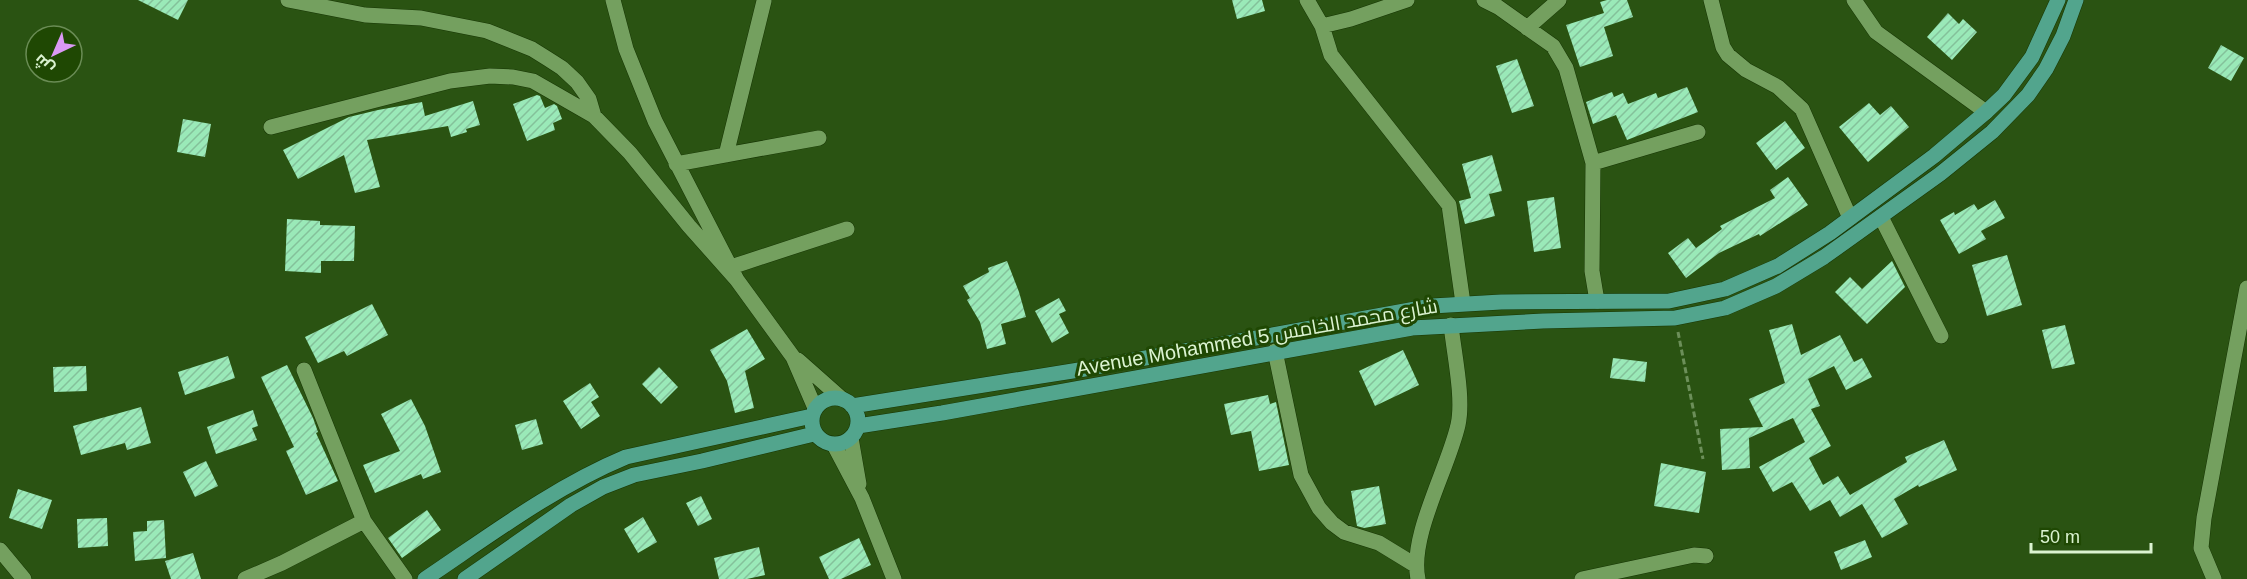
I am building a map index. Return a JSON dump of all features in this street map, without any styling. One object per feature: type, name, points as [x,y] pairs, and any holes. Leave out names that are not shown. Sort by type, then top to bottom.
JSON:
[{"type":"main road","name":"Avenue Mohammed 5 شارع محمد الخامس","points":[[847,402],[1079,370],[1399,311],[1463,303],[1669,301],[1725,289],[1778,266],[1850,218],[1934,156],[1986,112],[2004,95],[2032,57],[2058,0]]},
{"type":"main road","name":"Avenue Mohammed 5 شارع محمد الخامس","points":[[854,432],[1275,351],[1412,328],[1676,318],[1725,308],[1776,286],[1824,257],[1949,167],[1992,132],[2016,108],[2046,69],[2063,36],[2076,0]]},
{"type":"main road","points":[[830,398],[847,402],[857,415],[854,432],[845,443],[834,445],[823,442],[814,434],[812,425],[814,412],[822,402],[830,398]]},
{"type":"main road","points":[[425,579],[519,516],[602,466],[626,457],[814,412]]},
{"type":"main road","points":[[465,579],[571,505],[603,487],[634,475],[814,434]]},
{"type":"street","points":[[288,0],[365,15],[421,18],[487,31],[532,49],[562,68],[577,82],[589,99],[594,116]]},
{"type":"street","points":[[613,0],[626,49],[655,121],[734,274],[793,357],[814,412]]},
{"type":"street","points":[[1307,0],[1322,26],[1331,55],[1449,205],[1463,303]]},
{"type":"street","points":[[1322,26],[1407,0]]},
{"type":"street","points":[[1484,0],[1498,7],[1553,46],[1566,68],[1593,163],[1592,271],[1597,301]]},
{"type":"street","points":[[1527,28],[1559,0]]},
{"type":"street","points":[[1711,0],[1723,47],[1728,55],[1746,70],[1778,87],[1802,109],[1850,218]]},
{"type":"street","points":[[1854,0],[1876,32],[1986,112]]},
{"type":"street","points":[[726,155],[764,1]]},
{"type":"street","points":[[271,128],[450,81],[490,76],[532,81],[594,116],[630,153],[689,226],[734,274]]},
{"type":"street","points":[[1593,163],[1698,132]]},
{"type":"street","points":[[676,164],[819,138]]},
{"type":"street","points":[[1881,217],[1941,336]]},
{"type":"street","points":[[734,274],[847,229]]},
{"type":"street","points":[[2214,579],[2201,548],[2204,518],[2247,288]]},
{"type":"street","points":[[1275,351],[1301,476],[1319,508],[1332,524],[1344,532],[1379,543],[1416,572],[1424,527],[1458,426],[1461,407],[1451,325]]},
{"type":"street","points":[[793,357],[847,402]]},
{"type":"street","points":[[304,370],[364,521],[405,579]]},
{"type":"street","points":[[854,432],[862,498]]},
{"type":"street","points":[[834,445],[862,498],[894,579]]},
{"type":"street","points":[[245,579],[282,563],[364,521]]},
{"type":"street","points":[[0,550],[24,579]]},
{"type":"street","points":[[1582,579],[1694,555],[1706,556]]},
{"type":"path","points":[[1676,318],[1703,459]]},
{"type":"building","points":[[138,0],[188,0],[178,20]]},
{"type":"building","points":[[1232,0],[1262,0],[1265,11],[1237,19]]},
{"type":"building","points":[[1627,0],[1633,17],[1604,27],[1613,56],[1580,67],[1566,25],[1604,13],[1600,2]]},
{"type":"building","points":[[1948,13],[1959,24],[1963,19],[1977,32],[1952,60],[1927,37]]},
{"type":"building","points":[[2221,45],[2244,58],[2231,81],[2208,68]]},
{"type":"building","points":[[1517,59],[1534,106],[1512,113],[1496,66]]},
{"type":"building","points":[[1687,87],[1698,112],[1627,140],[1616,115],[1593,124],[1586,102],[1612,92],[1614,97],[1623,93],[1628,104],[1656,93],[1658,98]]},
{"type":"building","points":[[537,95],[540,96],[545,108],[554,104],[557,106],[562,119],[553,123],[555,130],[527,141],[513,104]]},
{"type":"building","points":[[473,101],[480,125],[466,129],[467,132],[451,137],[448,126],[367,140],[380,187],[355,193],[344,155],[298,179],[283,150],[349,117],[422,102],[425,116]]},
{"type":"building","points":[[1869,103],[1880,115],[1891,106],[1909,127],[1868,162],[1839,127]]},
{"type":"building","points":[[183,119],[211,124],[205,157],[177,152]]},
{"type":"building","points":[[1785,121],[1805,148],[1776,170],[1756,143]]},
{"type":"building","points":[[1492,155],[1502,191],[1489,194],[1495,216],[1465,224],[1459,201],[1471,198],[1462,164]]},
{"type":"building","points":[[1788,177],[1808,205],[1760,236],[1759,234],[1719,253],[1686,278],[1668,253],[1688,238],[1696,248],[1722,229],[1720,226],[1775,198],[1770,190]]},
{"type":"building","points":[[1554,197],[1561,248],[1534,252],[1527,201]]},
{"type":"building","points":[[1995,200],[2005,218],[1981,231],[1986,239],[1959,254],[1940,220],[1954,212],[1955,215],[1974,204],[1978,210]]},
{"type":"building","points":[[287,219],[320,221],[320,225],[355,226],[354,261],[321,261],[321,273],[285,271]]},
{"type":"building","points":[[2007,255],[2022,305],[1987,316],[1972,265]]},
{"type":"building","points":[[1007,261],[1026,317],[1001,324],[1006,344],[987,349],[980,322],[967,300],[970,298],[963,286],[989,272],[988,268]]},
{"type":"building","points":[[1892,261],[1905,287],[1867,324],[1835,292],[1850,277],[1862,289]]},
{"type":"building","points":[[1059,298],[1066,311],[1059,314],[1069,333],[1052,343],[1035,311]]},
{"type":"building","points":[[372,304],[388,335],[347,356],[344,351],[318,363],[305,337]]},
{"type":"building","points":[[1792,324],[1801,355],[1840,335],[1854,362],[1862,358],[1872,377],[1846,390],[1834,366],[1808,379],[1820,406],[1811,409],[1831,446],[1809,458],[1823,485],[1838,476],[1850,495],[1907,462],[1905,457],[1944,440],[1957,470],[1919,487],[1918,485],[1894,499],[1908,524],[1882,538],[1862,504],[1840,517],[1830,500],[1810,511],[1792,482],[1773,492],[1759,467],[1805,442],[1793,418],[1749,438],[1750,468],[1722,470],[1720,429],[1763,427],[1749,399],[1785,383],[1769,330]]},
{"type":"building","points":[[2065,325],[2075,364],[2052,369],[2042,330]]},
{"type":"building","points":[[747,329],[765,359],[745,371],[754,408],[735,413],[727,381],[710,350]]},
{"type":"building","points":[[1403,350],[1419,385],[1375,406],[1359,371]]},
{"type":"building","points":[[228,356],[235,378],[185,395],[178,372]]},
{"type":"building","points":[[1613,358],[1647,362],[1645,382],[1610,378]]},
{"type":"building","points":[[287,365],[313,418],[318,432],[316,433],[338,481],[306,495],[286,451],[294,447],[261,377]]},
{"type":"building","points":[[86,366],[87,391],[54,392],[53,367]]},
{"type":"building","points":[[659,367],[678,387],[661,404],[642,384]]},
{"type":"building","points":[[590,383],[599,397],[591,402],[600,416],[581,429],[563,401]]},
{"type":"building","points":[[1268,395],[1270,404],[1276,402],[1289,465],[1259,471],[1251,431],[1231,435],[1224,404]]},
{"type":"building","points":[[411,399],[425,426],[441,472],[423,479],[421,474],[375,493],[363,465],[400,451],[381,414]]},
{"type":"building","points":[[141,407],[151,443],[127,450],[125,443],[81,455],[73,426]]},
{"type":"building","points":[[253,410],[258,426],[252,428],[257,440],[216,454],[207,427]]},
{"type":"building","points":[[536,419],[543,444],[522,450],[515,425]]},
{"type":"building","points":[[206,461],[218,486],[195,497],[183,472]]},
{"type":"building","points":[[1661,463],[1706,472],[1699,513],[1654,506]]},
{"type":"building","points":[[1379,486],[1386,524],[1364,528],[1357,526],[1351,491]]},
{"type":"building","points":[[18,489],[52,500],[42,529],[9,518]]},
{"type":"building","points":[[701,496],[712,519],[698,526],[686,503]]},
{"type":"building","points":[[427,510],[441,530],[402,558],[388,538]]},
{"type":"building","points":[[643,517],[657,542],[638,553],[624,529]]},
{"type":"building","points":[[107,518],[108,546],[78,548],[77,519]]},
{"type":"building","points":[[164,520],[166,558],[135,561],[133,532],[147,531],[147,521]]},
{"type":"building","points":[[859,538],[871,565],[841,579],[829,579],[819,557]]},
{"type":"building","points":[[1865,540],[1872,557],[1841,570],[1834,552]]},
{"type":"building","points":[[759,547],[765,575],[747,579],[719,579],[714,558]]},
{"type":"building","points":[[193,553],[201,579],[171,579],[165,561]]}]
